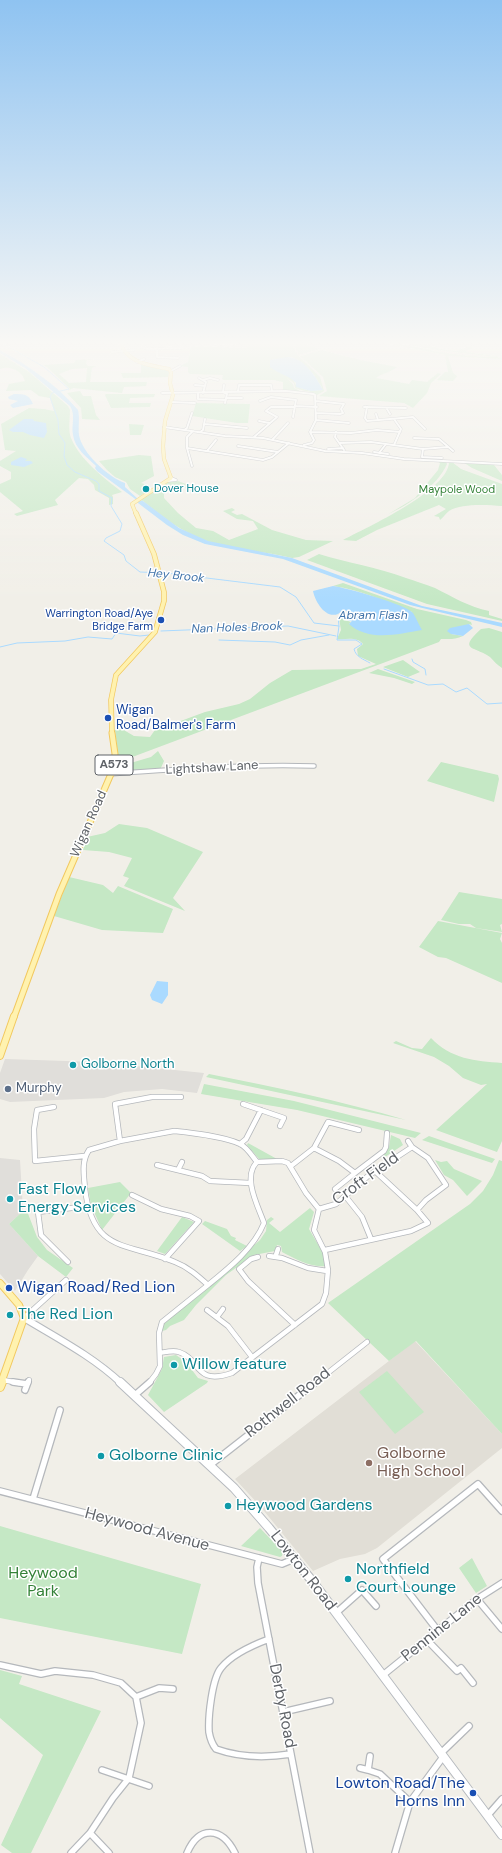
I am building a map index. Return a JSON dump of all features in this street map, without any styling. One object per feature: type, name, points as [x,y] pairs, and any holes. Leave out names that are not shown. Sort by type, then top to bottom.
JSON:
[{"type":"main road","name":"Wigan Road","points":[[0,1056],[59,894],[111,774],[115,757],[110,715],[113,683],[118,670],[156,630],[164,601],[159,573],[150,542],[132,506],[132,503],[169,479],[163,454],[164,429]]},
{"type":"main road","points":[[0,1283],[18,1305],[24,1318],[1,1383]]},
{"type":"main road","name":"Lowton Road","points":[[24,1318],[84,1354],[108,1371],[234,1488],[294,1559],[336,1613],[502,1835]]},
{"type":"street","points":[[180,429],[235,437],[273,439],[325,451],[362,453],[404,459],[502,464]]},
{"type":"street","points":[[254,437],[262,429]]},
{"type":"street","points":[[273,439],[282,429]]},
{"type":"street","points":[[303,445],[312,443],[314,440],[310,432],[377,430],[400,432],[394,445]]},
{"type":"street","points":[[192,466],[186,448],[187,437],[193,431]]},
{"type":"street","points":[[326,450],[343,449],[335,437],[336,432]]},
{"type":"street","points":[[414,438],[436,438],[453,451]]},
{"type":"street","points":[[207,451],[216,440]]},
{"type":"street","points":[[186,448],[263,460],[272,457],[289,443]]},
{"type":"street","points":[[340,443],[386,444],[423,449],[447,447]]},
{"type":"street","points":[[379,452],[386,444]]},
{"type":"street","points":[[238,446],[278,452]]},
{"type":"street","points":[[423,449],[422,457],[442,458]]},
{"type":"street","points":[[374,452],[388,454]]},
{"type":"street","name":"Lightshaw Lane","points":[[111,774],[247,766],[314,766]]},
{"type":"street","points":[[120,1141],[115,1104],[152,1097],[181,1097]]},
{"type":"street","points":[[242,1104],[284,1118],[280,1126]]},
{"type":"street","points":[[54,1107],[36,1110],[33,1139],[35,1160],[84,1156]]},
{"type":"street","points":[[240,1144],[246,1139],[261,1110]]},
{"type":"street","points":[[291,1166],[314,1148],[321,1139],[328,1122],[359,1130]]},
{"type":"street","points":[[208,1285],[192,1271],[165,1259],[124,1246],[103,1236],[88,1206],[84,1175],[84,1156],[89,1150],[120,1141],[154,1134],[181,1131],[240,1144],[248,1150],[257,1162]]},
{"type":"street","points":[[335,1189],[384,1151],[386,1147],[386,1133]]},
{"type":"street","name":"Croft Field","points":[[408,1142],[412,1147],[428,1158],[446,1185],[426,1200],[417,1210]]},
{"type":"street","name":"Croft Field","points":[[319,1210],[346,1197],[375,1171],[412,1147]]},
{"type":"street","points":[[314,1148],[338,1161],[355,1173]]},
{"type":"street","points":[[160,1353],[179,1352],[186,1356],[198,1371],[211,1376],[220,1376],[232,1373],[322,1304],[326,1292],[327,1256],[314,1231],[314,1222],[319,1210],[306,1193],[291,1166],[282,1161],[257,1162]]},
{"type":"street","points":[[178,1170],[182,1162]]},
{"type":"street","points":[[135,1395],[157,1373],[160,1366],[158,1333],[162,1322],[208,1285],[252,1244],[263,1227],[264,1223],[250,1183],[254,1165],[257,1162]]},
{"type":"street","points":[[157,1165],[202,1176],[210,1181],[250,1183]]},
{"type":"street","points":[[325,1250],[411,1231],[428,1223],[417,1210],[375,1171]]},
{"type":"street","points":[[132,1195],[160,1210],[190,1216],[199,1221],[165,1259]]},
{"type":"street","points":[[346,1197],[362,1217],[371,1240]]},
{"type":"street","points":[[68,1262],[41,1235],[38,1225],[38,1212],[88,1206]]},
{"type":"street","points":[[276,1256],[278,1249]]},
{"type":"street","points":[[269,1256],[276,1256],[304,1267],[327,1271]]},
{"type":"street","points":[[258,1257],[251,1259],[239,1269],[248,1281],[294,1325]]},
{"type":"street","points":[[24,1318],[66,1280]]},
{"type":"street","points":[[217,1317],[223,1309]]},
{"type":"street","points":[[207,1310],[228,1326],[252,1358]]},
{"type":"street","name":"Rothwell Road","points":[[210,1465],[367,1342]]},
{"type":"street","points":[[1,1383],[28,1382],[26,1390]]},
{"type":"street","points":[[32,1500],[60,1410]]},
{"type":"street","points":[[438,1631],[383,1559],[478,1484],[502,1511]]},
{"type":"street","name":"Heywood Avenue","points":[[0,1491],[282,1564],[294,1559]]},
{"type":"street","name":"Derby Road","points":[[259,1558],[257,1567],[258,1583],[310,1853]]},
{"type":"street","name":"Pennine Lane","points":[[383,1675],[477,1599],[502,1583]]},
{"type":"street","points":[[336,1613],[362,1590],[376,1606]]},
{"type":"street","points":[[477,1599],[502,1629]]},
{"type":"street","points":[[269,1639],[256,1644],[226,1663],[218,1670],[210,1721],[210,1737],[216,1749],[225,1753],[257,1758],[291,1754]]},
{"type":"street","points":[[427,1640],[457,1671],[461,1668],[473,1682]]},
{"type":"street","points":[[0,1665],[41,1674],[55,1671],[93,1675],[121,1683],[136,1697],[141,1723],[129,1778],[113,1798],[90,1833],[72,1853]]},
{"type":"street","points":[[136,1697],[159,1688],[173,1689]]},
{"type":"street","points":[[283,1712],[330,1701]]},
{"type":"street","points":[[395,1853],[410,1802],[443,1755],[469,1726]]},
{"type":"street","points":[[368,1770],[370,1756]]},
{"type":"street","points":[[360,1768],[380,1774],[410,1802]]},
{"type":"street","points":[[102,1770],[149,1786]]},
{"type":"street","points":[[487,1815],[502,1799]]},
{"type":"street","points":[[90,1833],[109,1853]]},
{"type":"street","points":[[187,1853],[193,1840],[206,1833],[213,1833],[228,1838],[235,1853]]},
{"type":"shaded area","points":[[5,1059],[97,1062],[204,1073],[197,1093],[162,1089],[124,1092],[104,1098],[10,1102],[0,1099],[0,1073]]},
{"type":"shaded area","points":[[0,1158],[20,1160],[23,1211],[9,1224],[38,1256],[15,1291],[0,1274]]},
{"type":"shaded area","name":"Golborne High School","points":[[415,1341],[502,1434],[502,1448],[377,1548],[365,1554],[340,1559],[313,1571],[260,1506],[235,1479]]},
{"type":"green space","points":[[2,429],[69,429],[71,438],[80,454],[93,468],[122,492],[112,495],[113,504],[109,505],[109,498],[95,490],[94,485],[88,479],[79,478],[55,500],[58,505],[17,516],[14,514],[23,511],[0,492],[0,484],[11,479],[11,472],[0,466],[0,461],[16,451],[5,450]]},
{"type":"green space","points":[[129,429],[143,429],[141,435],[130,435]]},
{"type":"green space","points":[[139,455],[151,456],[154,476],[141,483],[148,485],[142,489],[148,491],[140,496],[130,489],[126,482],[115,477],[99,461]]},
{"type":"green space","points":[[437,461],[446,462],[447,464],[436,480],[422,494],[387,515],[415,498],[438,470],[440,463]]},
{"type":"green space","name":"Maypole Wood","points":[[449,462],[452,462],[461,469],[502,484],[502,506],[475,505],[454,508],[440,520],[439,517],[434,516],[446,509],[439,505],[377,530],[356,541],[343,540],[405,507],[422,496],[436,484],[445,473]]},
{"type":"green space","points":[[463,462],[502,465],[494,465],[502,475],[502,481],[472,468]]},
{"type":"green space","points":[[178,481],[186,484],[185,487],[201,496],[181,486],[164,494],[164,498],[178,513],[196,528],[213,531],[229,540],[258,529],[253,521],[237,519],[223,511],[232,508],[235,510],[231,512],[237,515],[242,514],[272,530],[306,540],[333,541],[299,557],[292,558],[220,545],[201,539],[175,525],[143,501],[139,500],[168,482]]},
{"type":"green space","points":[[319,554],[384,571],[428,585],[468,604],[489,611],[489,615],[502,619],[502,621],[427,604],[307,560]]},
{"type":"green space","points":[[343,583],[417,609],[466,620],[471,622],[472,625],[469,624],[451,634],[463,636],[452,639],[441,639],[439,642],[119,762],[115,730],[122,729],[134,736],[150,737],[157,727],[161,725],[178,722],[205,712],[239,704],[250,699],[270,683],[292,670],[361,669],[376,664],[358,656],[357,649],[363,644],[357,640],[337,639],[341,630],[339,618],[351,622],[349,624],[412,612],[364,593],[333,586]]},
{"type":"green space","points":[[489,628],[502,632],[502,668],[490,657],[469,645],[470,641],[481,629]]},
{"type":"green space","points":[[403,660],[420,672],[408,677],[383,667]]},
{"type":"green space","points":[[378,669],[415,682],[412,684],[394,678],[369,673]]},
{"type":"green space","points":[[158,751],[164,761],[160,770],[115,773],[117,767],[151,757]]},
{"type":"green space","points":[[441,762],[498,775],[499,779],[494,802],[427,781]]},
{"type":"green space","points":[[119,824],[147,828],[203,852],[173,898],[185,911],[124,886],[129,878],[123,876],[132,858],[109,852],[83,850],[87,837],[105,833]]},
{"type":"green space","points":[[69,877],[103,885],[113,893],[118,886],[173,909],[163,933],[102,930],[54,916]]},
{"type":"green space","points":[[459,892],[502,899],[502,924],[500,925],[502,932],[476,928],[470,924],[459,924],[441,920]]},
{"type":"green space","points":[[438,921],[502,933],[500,939],[502,943],[502,983],[446,958],[438,957],[419,947]]},
{"type":"green space","points":[[431,1038],[455,1055],[473,1060],[502,1063],[502,1141],[497,1152],[436,1130],[487,1084],[481,1085],[463,1078],[449,1066],[434,1057],[393,1043],[396,1041],[412,1048],[422,1049]]},
{"type":"green space","points":[[209,1074],[308,1095],[406,1120],[206,1077]]},
{"type":"green space","points":[[204,1084],[294,1101],[421,1133],[415,1138],[297,1110],[201,1094]]},
{"type":"green space","points":[[391,1135],[400,1139],[403,1145],[385,1157],[383,1155],[389,1147]]},
{"type":"green space","points":[[429,1136],[495,1159],[492,1163],[422,1140]]},
{"type":"green space","points":[[248,1143],[277,1159],[259,1159],[247,1145]]},
{"type":"green space","points":[[435,1160],[441,1162],[447,1161],[454,1169],[482,1181],[467,1196],[453,1180],[444,1175]]},
{"type":"green space","points":[[499,1160],[502,1161],[502,1434],[416,1341],[389,1361],[328,1303],[470,1204],[483,1191],[493,1175]]},
{"type":"green space","points":[[120,1182],[131,1193],[102,1230],[91,1205],[88,1188]]},
{"type":"green space","points":[[310,1208],[314,1212],[309,1229],[323,1253],[325,1266],[314,1266],[297,1260],[282,1252],[281,1246],[277,1245],[275,1251],[254,1255],[226,1275],[196,1305],[184,1320],[162,1331],[164,1324],[260,1240],[266,1231],[267,1220],[271,1217],[274,1219],[269,1223],[280,1232]]},
{"type":"green space","points":[[23,1211],[27,1211],[37,1237],[47,1250],[73,1268],[66,1277],[38,1256],[9,1224]]},
{"type":"green space","points":[[182,1217],[194,1222],[165,1254],[157,1251]]},
{"type":"green space","points":[[205,1221],[227,1229],[231,1236],[236,1238],[235,1240],[247,1246],[240,1251],[202,1224]]},
{"type":"green space","points":[[176,1355],[186,1362],[198,1378],[208,1381],[164,1412],[148,1395],[162,1369],[164,1357]]},
{"type":"green space","points":[[387,1371],[424,1412],[395,1434],[359,1392]]},
{"type":"green space","name":"Heywood Park","points":[[0,1526],[201,1584],[182,1654],[0,1618]]},
{"type":"green space","points":[[260,1528],[283,1552],[282,1556],[280,1557],[241,1546]]},
{"type":"green space","points":[[472,1558],[487,1586],[476,1593],[459,1568]]},
{"type":"green space","points":[[0,1670],[22,1676],[19,1684],[101,1711],[31,1853],[12,1853],[1,1845],[43,1755],[0,1718]]},
{"type":"water","points":[[47,429],[47,432],[44,438],[9,430]]},
{"type":"water","points":[[73,429],[79,429],[81,442],[90,457],[97,464],[111,476],[125,483],[125,487],[139,500],[143,501],[179,528],[208,541],[292,558],[422,606],[502,623],[502,627],[410,605],[283,559],[205,544],[183,535],[167,525],[138,503],[138,501],[97,471],[95,468],[96,466],[76,444]]},
{"type":"water","points":[[21,457],[27,459],[25,461],[31,461],[33,463],[24,467],[11,465],[11,462]]},
{"type":"water","name":"Abram Flash","points":[[333,586],[375,597],[408,609],[413,613],[422,630],[394,635],[375,635],[357,630],[349,624],[353,620],[349,617],[351,614],[350,612],[343,610],[338,614],[329,614],[325,612],[318,604],[313,591]]},
{"type":"water","points":[[469,624],[473,628],[463,636],[451,634],[447,631],[450,628]]},
{"type":"water","points":[[157,981],[168,982],[168,995],[162,1004],[152,1000],[150,995]]},
{"type":"waterway","name":"Hey Brook","points":[[59,429],[59,434],[65,443],[64,456],[67,465],[75,472],[96,481],[99,484],[99,491],[112,498],[111,506],[122,524],[120,531],[106,538],[104,541],[124,555],[126,561],[140,572],[166,573],[280,587],[296,597],[314,623],[339,626]]},
{"type":"waterway","points":[[339,626],[338,617],[352,621]]},
{"type":"waterway","name":"Nan Holes Brook","points":[[161,631],[288,626],[336,636]]},
{"type":"waterway","name":"Hey Brook","points":[[339,626],[337,640],[356,640],[362,644],[354,649],[355,652],[360,658],[370,663]]},
{"type":"waterway","name":"Nan Holes Brook","points":[[0,647],[17,643],[65,641],[88,637],[112,639],[116,633],[140,636],[149,635]]},
{"type":"waterway","points":[[219,640],[275,642],[290,645],[301,640],[329,635]]},
{"type":"waterway","points":[[412,659],[413,662],[425,669],[426,675]]},
{"type":"waterway","name":"Hey Brook","points":[[384,669],[428,685],[443,684],[456,692],[467,688],[487,704],[502,703]]},
{"type":"place","name":"Dover House","points":[[146,489]]},
{"type":"place","name":"Warrington Road/Aye Bridge Farm","points":[[161,620]]},
{"type":"place","name":"Wigan Road/Balmer's Farm","points":[[108,718]]},
{"type":"place","name":"Golborne North","points":[[73,1065]]},
{"type":"place","name":"Murphy","points":[[8,1089]]},
{"type":"place","name":"Fast Flow Energy Services","points":[[10,1199]]},
{"type":"place","name":"Wigan Road/Red Lion","points":[[9,1288]]},
{"type":"place","name":"The Red Lion","points":[[10,1315]]},
{"type":"place","name":"Willow feature","points":[[174,1365]]},
{"type":"place","name":"Golborne Clinic","points":[[101,1456]]},
{"type":"place","name":"Golborne High School","points":[[369,1463]]},
{"type":"place","name":"Heywood Gardens","points":[[228,1506]]},
{"type":"place","name":"Northfield Court Lounge","points":[[348,1579]]},
{"type":"place","name":"Lowton Road/The Horns Inn","points":[[473,1793]]}]
